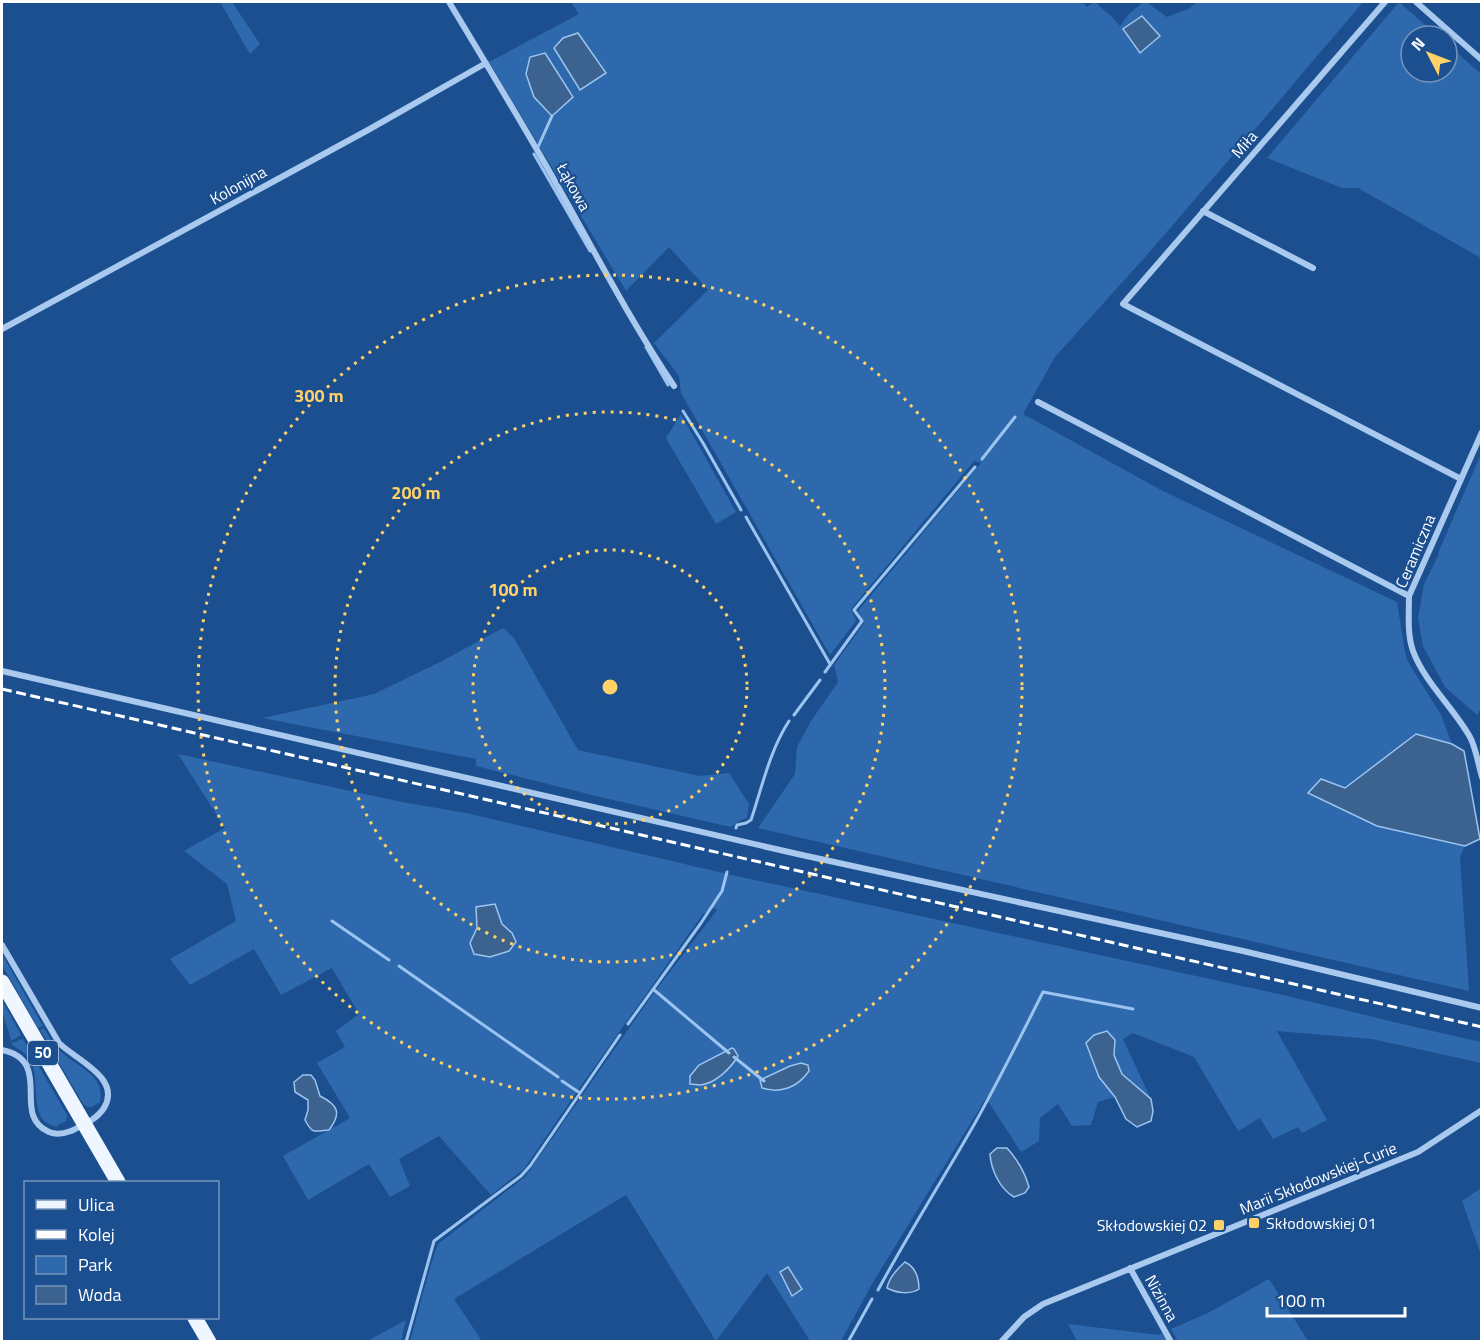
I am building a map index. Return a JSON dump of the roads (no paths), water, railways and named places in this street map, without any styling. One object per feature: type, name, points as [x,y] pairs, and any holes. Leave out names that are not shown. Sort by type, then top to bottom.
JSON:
[{"type":"main road","name":"50","points":[[2,982],[117,1181]]},
{"type":"main road","points":[[196,1319],[209,1341]]},
{"type":"street","name":"Łąkowa","points":[[449,2],[543,160],[625,308],[674,386]]},
{"type":"street","name":"Miła","points":[[1385,2],[1123,304],[1461,479]]},
{"type":"street","points":[[1416,2],[1482,60]]},
{"type":"street","name":"Kolonijna","points":[[2,329],[368,130],[486,63]]},
{"type":"street","points":[[1203,212],[1313,268]]},
{"type":"street","points":[[1038,402],[1409,596]]},
{"type":"street","name":"Ceramiczna","points":[[1482,432],[1409,596],[1409,626],[1413,650],[1423,671],[1471,739],[1482,777]]},
{"type":"street","points":[[2,671],[802,855],[1243,951],[1482,1008]]},
{"type":"street","points":[[2,945],[59,1043],[100,1075],[108,1088],[105,1106],[88,1123],[65,1133],[55,1135],[43,1130],[35,1120],[31,1108],[29,1071],[26,1065],[13,1052],[2,1050]]},
{"type":"street","name":"Marii Skłodowskiej-Curie","points":[[1001,1341],[1024,1317],[1038,1307],[1418,1152],[1482,1110]]},
{"type":"street","name":"Nizinna","points":[[1130,1268],[1171,1341]]},
{"type":"water","points":[[1142,16],[1160,36],[1140,53],[1123,29]]},
{"type":"water","points":[[578,33],[606,73],[580,90],[554,48],[563,38]]},
{"type":"water","points":[[545,53],[573,97],[552,116],[534,97],[526,74],[530,57]]},
{"type":"water","points":[[1416,734],[1452,744],[1464,751],[1480,839],[1465,846],[1377,826],[1308,793],[1321,779],[1345,788]]},
{"type":"water","points":[[495,904],[502,924],[512,933],[516,942],[509,951],[490,957],[474,954],[470,943],[477,928],[476,907]]},
{"type":"water","points":[[1107,1031],[1115,1040],[1114,1055],[1122,1074],[1151,1099],[1153,1111],[1151,1121],[1137,1127],[1126,1119],[1115,1097],[1099,1077],[1086,1043],[1094,1035]]},
{"type":"water","points":[[732,1048],[738,1056],[722,1075],[706,1084],[690,1084],[690,1076],[699,1065]]},
{"type":"water","points":[[801,1063],[808,1065],[809,1071],[794,1085],[776,1090],[762,1088],[760,1080]]},
{"type":"water","points":[[303,1075],[311,1075],[320,1096],[331,1103],[336,1110],[336,1119],[329,1130],[314,1131],[305,1120],[308,1100],[295,1092],[294,1082]]},
{"type":"water","points":[[997,1148],[1007,1148],[1017,1161],[1029,1187],[1025,1193],[1014,1197],[1009,1194],[994,1173],[990,1154]]},
{"type":"water","points":[[905,1262],[916,1273],[919,1289],[903,1293],[887,1288],[891,1277]]},
{"type":"water","points":[[788,1267],[802,1289],[792,1296],[780,1272]]},
{"type":"waterway","points":[[538,147],[552,116]]},
{"type":"waterway","points":[[534,154],[590,251]]},
{"type":"waterway","points":[[646,347],[668,385]]},
{"type":"waterway","points":[[683,411],[741,510]]},
{"type":"waterway","points":[[982,459],[1015,417]]},
{"type":"waterway","points":[[825,672],[862,621],[854,610],[975,467]]},
{"type":"waterway","points":[[746,517],[830,664]]},
{"type":"waterway","points":[[794,715],[820,680]]},
{"type":"waterway","points":[[736,828],[737,825],[751,820],[772,756],[789,721]]},
{"type":"waterway","points":[[628,1024],[722,891],[727,872]]},
{"type":"waterway","points":[[332,921],[389,960]]},
{"type":"waterway","points":[[399,966],[558,1077]]},
{"type":"waterway","points":[[653,989],[729,1053]]},
{"type":"waterway","points":[[878,1290],[975,1123],[1043,992],[1133,1009]]},
{"type":"waterway","points":[[406,1342],[434,1241],[521,1176],[620,1035]]},
{"type":"waterway","points":[[734,1057],[764,1081]]},
{"type":"waterway","points":[[562,1081],[580,1093]]},
{"type":"waterway","points":[[848,1342],[872,1299]]},
{"type":"railway","points":[[2,689],[1482,1027]]},
{"type":"place","name":"Skłodowskiej 01","points":[[1254,1223]]},
{"type":"place","name":"Skłodowskiej 02","points":[[1219,1225]]}]
